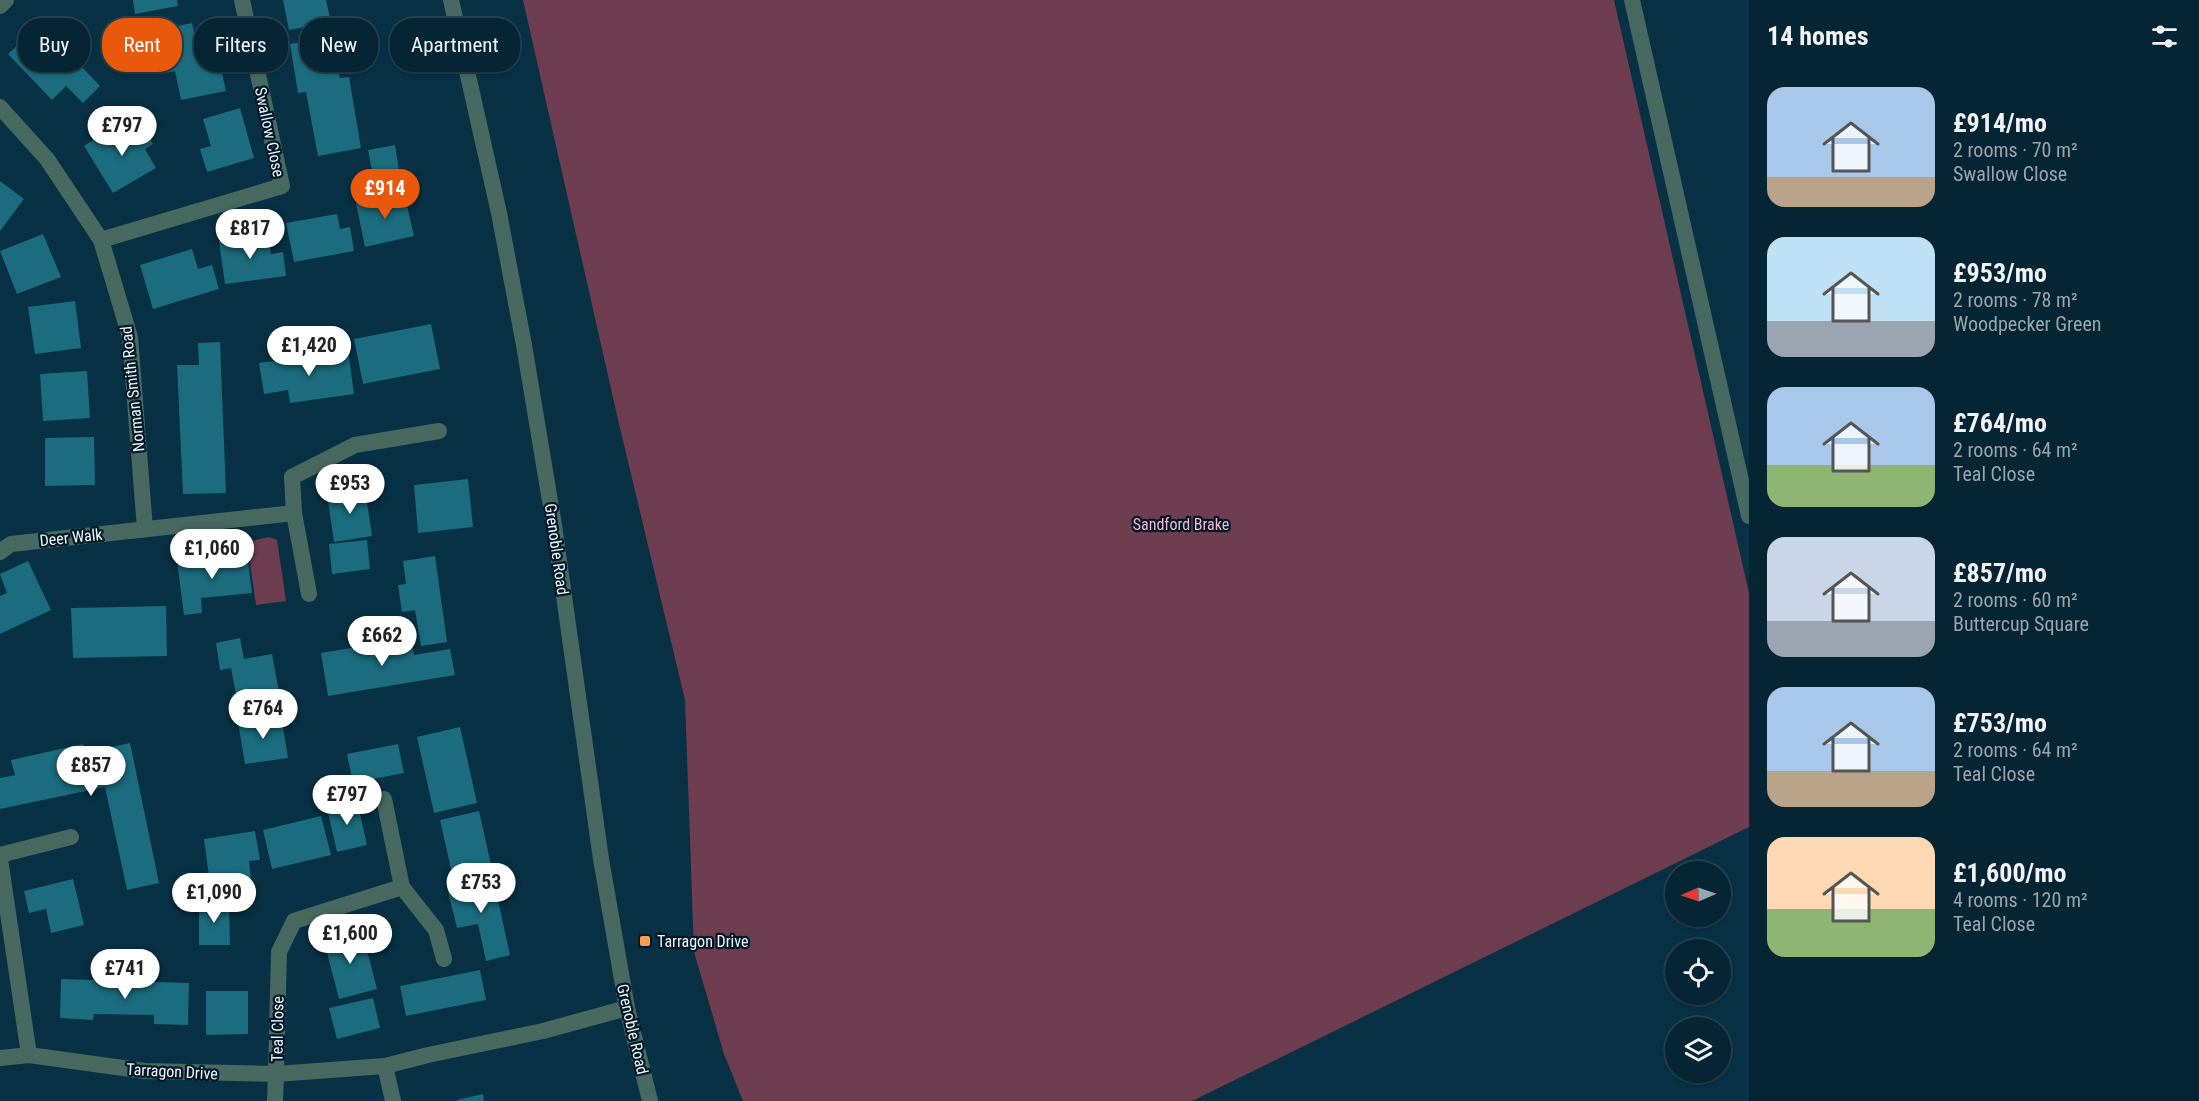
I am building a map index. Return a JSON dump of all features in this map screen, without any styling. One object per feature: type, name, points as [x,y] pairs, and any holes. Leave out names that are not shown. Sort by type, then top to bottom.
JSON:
[{"type":"street","points":[[0,6],[6,0]]},
{"type":"street","name":"Swallow Close","points":[[101,240],[282,186],[242,0]]},
{"type":"street","name":"Grenoble Road","points":[[451,0],[499,213],[524,345],[554,525],[601,859],[627,1008],[650,1101]]},
{"type":"street","points":[[1632,0],[1749,516]]},
{"type":"street","name":"Norman Smith Road","points":[[0,107],[47,159],[101,240],[130,337],[145,529]]},
{"type":"street","points":[[309,594],[294,513],[292,477],[355,445],[439,431]]},
{"type":"street","name":"Deer Walk","points":[[0,552],[11,544],[294,513]]},
{"type":"street","points":[[384,800],[402,887],[436,930],[444,959]]},
{"type":"street","points":[[29,1055],[0,857],[71,837]]},
{"type":"street","name":"Teal Close","points":[[275,1101],[279,952],[294,921],[402,887]]},
{"type":"street","name":"Tarragon Drive","points":[[0,1058],[29,1055],[145,1071],[276,1074],[386,1066],[543,1031],[627,1008]]},
{"type":"street","points":[[386,1066],[393,1101]]},
{"type":"green space","name":"Sandford Brake","points":[[523,0],[1614,0],[1749,593],[1749,827],[1680,861],[1665,861],[1665,868],[1192,1101],[743,1101],[724,1054],[694,952],[685,700],[619,424]]},
{"type":"green space","points":[[269,537],[277,540],[286,601],[256,605],[247,542]]},
{"type":"building","points":[[133,0],[177,0],[178,6],[135,14]]},
{"type":"building","points":[[283,0],[326,0],[330,18],[300,18],[300,28],[289,30]]},
{"type":"building","points":[[192,23],[194,72],[222,72],[226,91],[181,100],[175,72],[182,72],[182,25]]},
{"type":"building","points":[[300,42],[300,72],[339,72],[340,78],[349,77],[361,148],[318,156],[306,92],[298,93],[290,44]]},
{"type":"building","points":[[18,45],[18,64],[8,54]]},
{"type":"building","points":[[25,72],[87,72],[100,86],[83,103],[66,86],[52,100]]},
{"type":"building","points":[[240,108],[254,158],[207,172],[200,149],[211,146],[203,119]]},
{"type":"building","points":[[141,122],[153,144],[145,149],[156,168],[113,193],[84,146],[101,135],[106,143]]},
{"type":"building","points":[[395,145],[399,170],[373,175],[368,150]]},
{"type":"building","points":[[0,181],[24,199],[0,231]]},
{"type":"building","points":[[404,192],[414,236],[365,247],[356,203]]},
{"type":"building","points":[[337,214],[340,229],[350,227],[354,251],[294,262],[286,223]]},
{"type":"building","points":[[43,234],[61,277],[17,294],[0,251]]},
{"type":"building","points":[[268,234],[271,254],[283,252],[286,276],[225,284],[219,241]]},
{"type":"building","points":[[192,249],[198,269],[212,265],[219,289],[153,309],[140,265]]},
{"type":"building","points":[[75,301],[81,348],[35,354],[28,307]]},
{"type":"building","points":[[431,324],[440,369],[363,384],[354,339]]},
{"type":"building","points":[[220,342],[226,493],[183,494],[177,365],[199,365],[198,343]]},
{"type":"building","points":[[348,350],[354,394],[290,403],[288,390],[264,394],[259,363]]},
{"type":"building","points":[[87,371],[90,418],[43,421],[40,374]]},
{"type":"building","points":[[94,437],[95,485],[45,486],[45,438]]},
{"type":"building","points":[[468,479],[473,527],[418,533],[414,485]]},
{"type":"building","points":[[365,488],[372,536],[334,542],[327,494]]},
{"type":"building","points":[[367,540],[370,569],[332,574],[329,544]]},
{"type":"building","points":[[247,554],[252,593],[201,598],[202,613],[184,615],[177,561]]},
{"type":"building","points":[[435,556],[447,642],[421,646],[415,610],[402,612],[398,585],[406,584],[403,561]]},
{"type":"building","points":[[28,561],[51,610],[0,634],[0,596],[7,593],[0,574]]},
{"type":"building","points":[[166,606],[167,656],[73,658],[71,608]]},
{"type":"building","points":[[240,638],[244,659],[272,654],[281,703],[239,710],[231,668],[220,670],[216,643]]},
{"type":"building","points":[[411,638],[414,655],[450,649],[455,675],[328,696],[321,653]]},
{"type":"building","points":[[281,715],[288,758],[245,764],[238,722]]},
{"type":"building","points":[[460,727],[477,803],[434,813],[417,737]]},
{"type":"building","points":[[130,743],[159,883],[127,890],[105,787],[0,809],[0,778],[15,775],[11,760],[83,744],[85,753]]},
{"type":"building","points":[[398,744],[404,773],[353,783],[347,754]]},
{"type":"building","points":[[357,801],[367,845],[337,852],[327,808]]},
{"type":"building","points":[[479,811],[492,869],[453,878],[440,820]]},
{"type":"building","points":[[321,816],[331,855],[272,869],[263,830]]},
{"type":"building","points":[[255,831],[260,860],[249,861],[251,878],[210,884],[204,839]]},
{"type":"building","points":[[493,877],[510,955],[486,961],[478,924],[457,928],[447,887]]},
{"type":"building","points":[[73,879],[84,925],[51,933],[46,909],[29,913],[24,891]]},
{"type":"building","points":[[199,903],[229,903],[230,945],[199,945]]},
{"type":"building","points":[[362,931],[377,989],[339,999],[324,941]]},
{"type":"building","points":[[480,970],[486,1000],[406,1016],[400,986]]},
{"type":"building","points":[[61,979],[189,983],[188,1025],[154,1024],[154,1015],[94,1014],[93,1020],[60,1018]]},
{"type":"building","points":[[206,991],[248,991],[248,1034],[206,1035]]},
{"type":"building","points":[[373,998],[380,1028],[337,1039],[329,1008]]},
{"type":"building","points":[[483,1094],[484,1101],[457,1101],[457,1100]]},
{"type":"place","name":"Tarragon Drive","points":[[645,941]]}]
